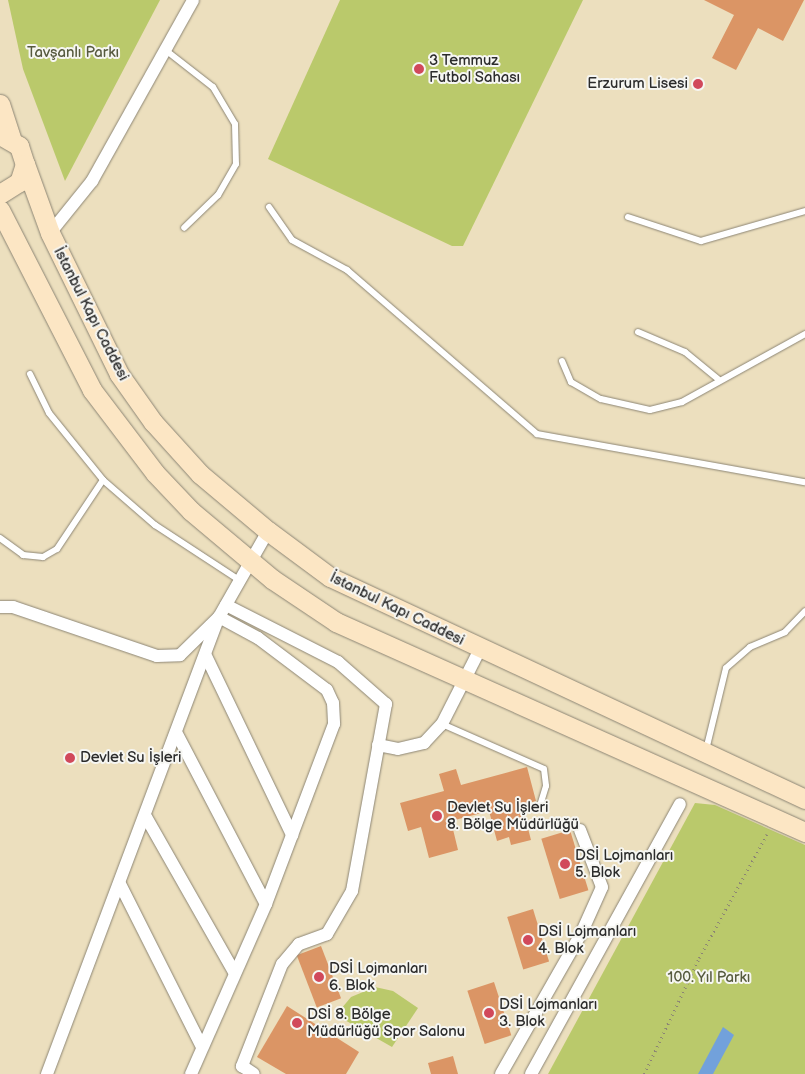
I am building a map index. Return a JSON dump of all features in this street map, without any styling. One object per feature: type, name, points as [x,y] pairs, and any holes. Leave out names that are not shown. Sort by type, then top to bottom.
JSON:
[{"type":"main road","points":[[0,104],[6,138]]},
{"type":"main road","name":"İstanbul Kapı Caddesi","points":[[6,138],[25,164],[50,233],[119,374],[153,422],[200,474],[268,531],[330,577],[480,650],[805,799]]},
{"type":"main road","points":[[0,194],[20,182],[25,164]]},
{"type":"main road","points":[[0,210],[92,390],[154,472],[191,511],[249,561],[336,622],[465,682],[805,832]]},
{"type":"street","points":[[50,233],[92,181],[168,52],[193,0]]},
{"type":"street","points":[[47,1074],[146,817],[219,617],[249,561],[268,531]]},
{"type":"street","points":[[226,605],[271,624],[368,683],[386,704],[352,891],[326,934],[299,944],[282,964],[242,1066],[254,1074]]},
{"type":"street","points":[[0,607],[13,606],[157,656],[180,656],[219,617]]},
{"type":"street","points":[[191,1074],[234,972],[266,904],[334,724],[333,703],[327,690],[258,638],[219,617]]},
{"type":"street","points":[[378,745],[398,749],[424,744],[442,724],[480,650]]},
{"type":"street","points":[[206,656],[292,835]]},
{"type":"street","points":[[177,734],[266,904]]},
{"type":"street","points":[[531,1074],[680,804]]},
{"type":"street","points":[[146,817],[234,972]]},
{"type":"street","points":[[501,1074],[581,934],[602,887],[580,830]]},
{"type":"street","points":[[120,884],[202,1047]]},
{"type":"lane","points":[[168,52],[213,87],[235,124],[236,164],[218,195],[184,228]]},
{"type":"lane","points":[[269,208],[292,240],[347,270],[537,434],[805,482]]},
{"type":"lane","points":[[628,217],[701,241],[805,211]]},
{"type":"lane","points":[[638,332],[685,352],[718,379]]},
{"type":"lane","points":[[562,361],[571,382],[601,398],[650,410],[682,402],[718,379],[805,334]]},
{"type":"lane","points":[[30,374],[49,413],[103,480],[155,525],[239,580]]},
{"type":"lane","points":[[0,538],[23,555],[43,557],[57,549],[103,480]]},
{"type":"lane","points":[[705,753],[726,668],[750,647],[785,632],[805,611]]},
{"type":"lane","points":[[442,724],[544,769],[546,786],[540,806]]},
{"type":"path","points":[[644,1074],[699,958],[775,819]]},
{"type":"green space","name":"Tavşanlı Parkı","points":[[8,0],[160,0],[65,181],[23,69]]},
{"type":"green space","name":"3 Temmuz Futbol Sahası","points":[[340,0],[583,0],[463,246],[452,246],[268,159]]},
{"type":"green space","name":"100. Yıl Parkı","points":[[695,803],[715,805],[805,845],[805,1074],[548,1074]]},
{"type":"green space","points":[[375,987],[393,991],[418,1008],[392,1047],[336,1015],[351,997]]},
{"type":"water","points":[[723,1027],[734,1035],[713,1074],[698,1074]]},
{"type":"building","points":[[704,0],[804,0],[783,41],[758,28],[736,70],[712,58],[734,15]]},
{"type":"building","name":"Devlet Su İşleri 8. Bölge Müdürlüğü","points":[[527,767],[536,801],[522,805],[531,840],[511,845],[509,837],[497,841],[489,811],[451,821],[458,850],[429,858],[421,827],[408,831],[400,803],[444,791],[439,774],[456,769],[461,785]]},
{"type":"building","name":"DSİ Lojmanları 5. Blok","points":[[570,830],[588,890],[560,899],[541,839]]},
{"type":"building","name":"DSİ Lojmanları 4. Blok","points":[[533,909],[549,962],[523,969],[507,917]]},
{"type":"building","name":"DSİ Lojmanları 6. Blok","points":[[321,946],[341,998],[317,1008],[297,955]]},
{"type":"building","name":"DSİ Lojmanları 3. Blok","points":[[494,982],[511,1035],[485,1044],[467,991]]},
{"type":"building","name":"DSİ 8. Bölge Müdürlüğü Spor Salonu","points":[[287,1006],[359,1052],[346,1074],[286,1074],[257,1057]]},
{"type":"building","points":[[453,1056],[458,1074],[431,1074],[428,1063]]},
{"type":"place","name":"3 Temmuz Futbol Sahası","points":[[419,69]]},
{"type":"place","name":"Erzurum Lisesi","points":[[698,84]]},
{"type":"place","name":"Devlet Su İşleri","points":[[70,758]]},
{"type":"place","name":"Devlet Su İşleri 8. Bölge Müdürlüğü","points":[[437,816]]},
{"type":"place","name":"DSİ Lojmanları 5. Blok","points":[[565,864]]},
{"type":"place","name":"DSİ Lojmanları 4. Blok","points":[[528,940]]},
{"type":"place","name":"DSİ Lojmanları 6. Blok","points":[[319,977]]},
{"type":"place","name":"DSİ Lojmanları 3. Blok","points":[[489,1013]]},
{"type":"place","name":"DSİ 8. Bölge Müdürlüğü Spor Salonu","points":[[297,1023]]}]
